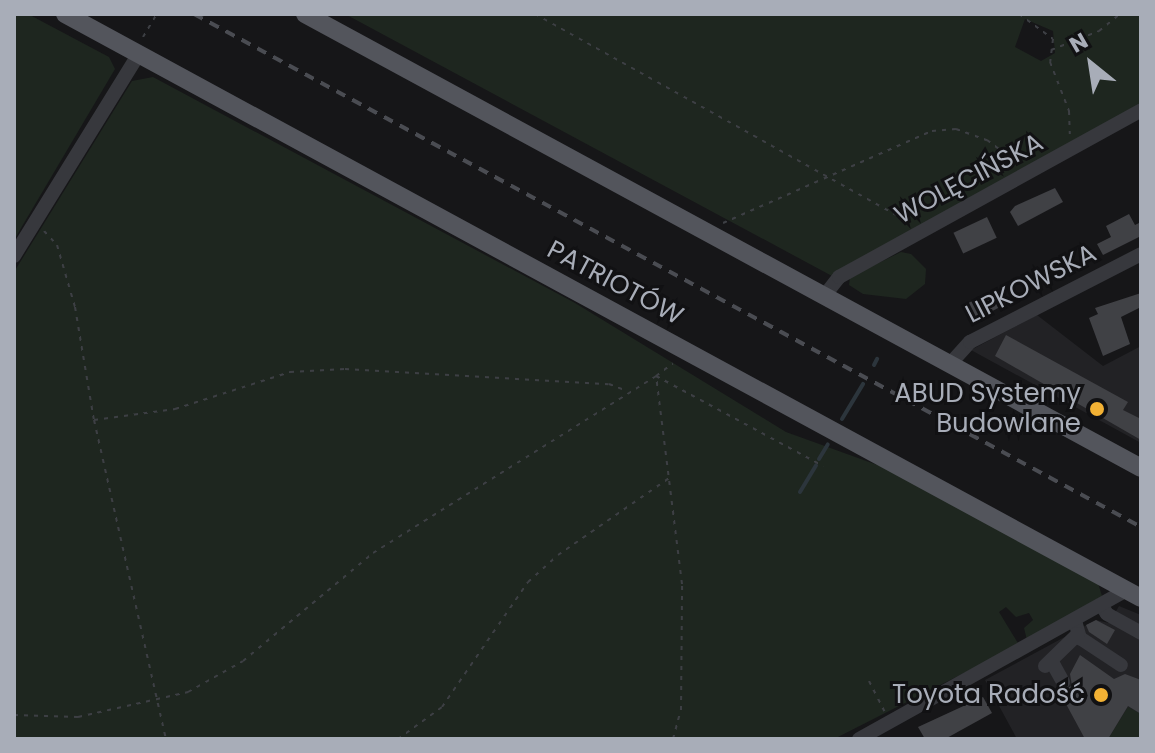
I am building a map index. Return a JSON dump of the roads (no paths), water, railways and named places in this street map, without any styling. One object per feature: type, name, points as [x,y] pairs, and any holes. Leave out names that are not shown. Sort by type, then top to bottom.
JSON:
[{"type":"main road","name":"PATRIOTÓW","points":[[65,14],[1134,594]]},
{"type":"main road","points":[[305,14],[1141,468]]},
{"type":"street","points":[[14,256],[139,54]]},
{"type":"street","name":"WOLĘCIŃSKA","points":[[825,295],[839,277],[922,229],[1071,152],[1141,110]]},
{"type":"street","name":"LIPKOWSKA","points":[[950,364],[970,342],[1141,254]]},
{"type":"street","points":[[1063,682],[1048,664],[1076,628],[1102,606],[1134,594]]},
{"type":"street","points":[[1102,606],[1107,614],[1141,633]]},
{"type":"street","points":[[1076,628],[1121,665]]},
{"type":"street","points":[[869,737],[889,723],[1076,628]]},
{"type":"waterway","points":[[874,365],[877,359]]},
{"type":"waterway","points":[[842,419],[863,384]]},
{"type":"waterway","points":[[819,459],[828,444]]},
{"type":"waterway","points":[[800,492],[816,465]]},
{"type":"railway","points":[[194,14],[1141,527]]},
{"type":"place","name":"ABUD Systemy Budowlane","points":[[1097,409]]},
{"type":"place","name":"Toyota Radość","points":[[1101,695]]}]
